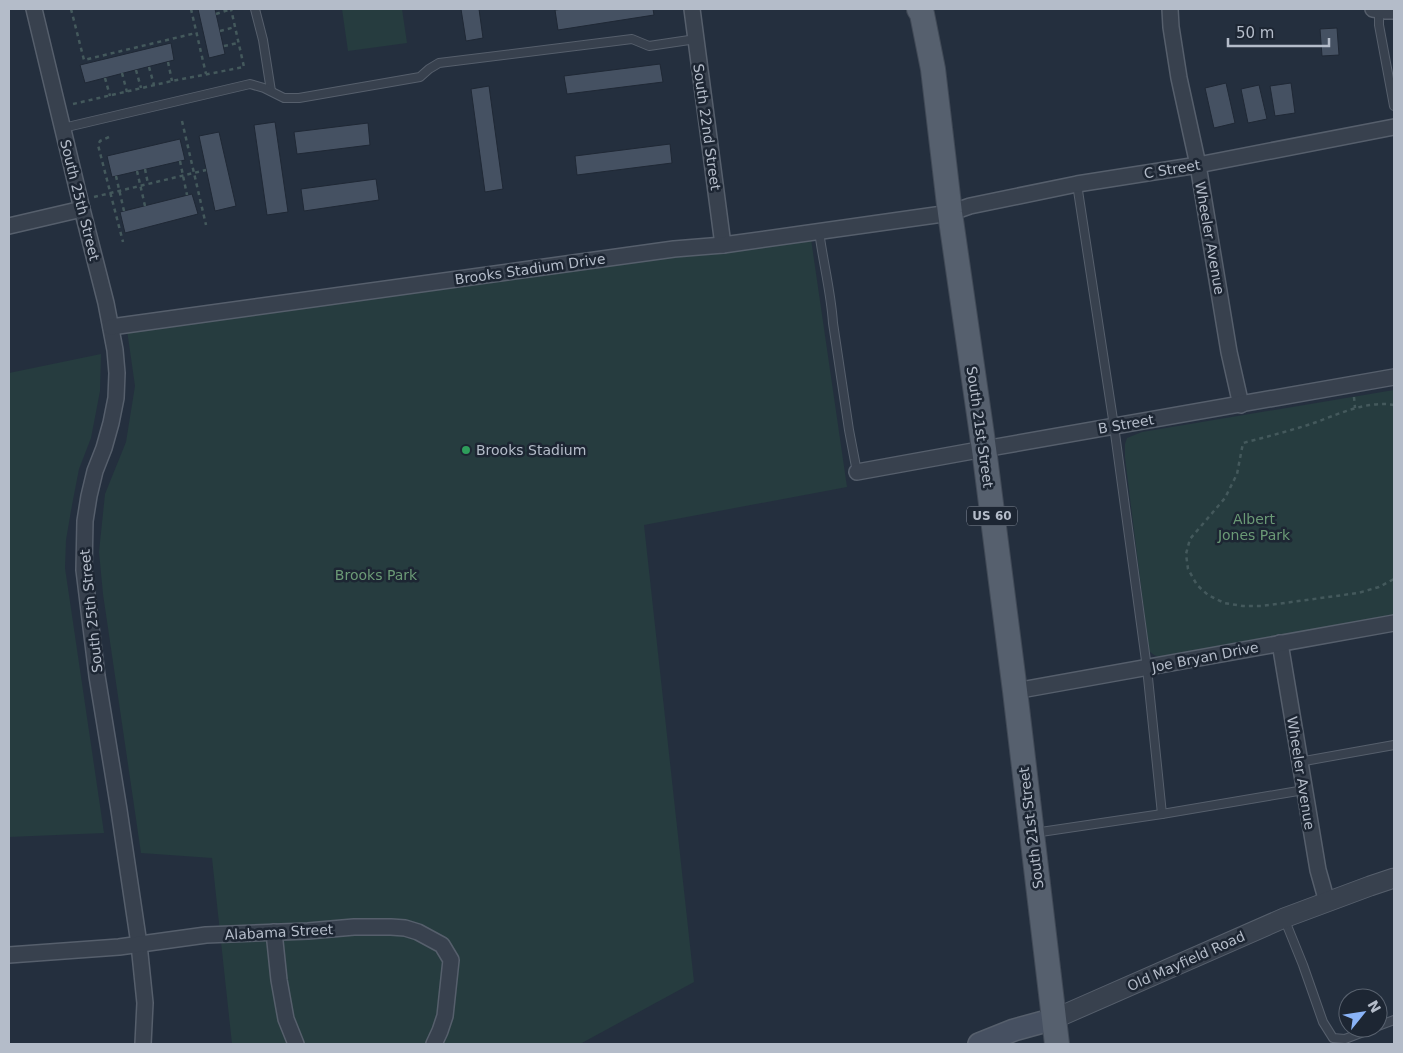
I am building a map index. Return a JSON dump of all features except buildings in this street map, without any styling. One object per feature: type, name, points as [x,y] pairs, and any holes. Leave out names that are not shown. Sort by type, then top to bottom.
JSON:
[{"type":"main road","name":"South 21st Street","points":[[920,12],[933,69],[950,213],[984,449],[1054,1018]]},
{"type":"main road","name":"Old Mayfield Road","points":[[979,1044],[1014,1030],[1054,1018]]},
{"type":"main road","name":"US 60","points":[[1054,1018],[1057,1044]]},
{"type":"street","name":"South 25th Street","points":[[34,9],[111,327],[116,366],[116,398],[109,431],[95,471],[85,521],[84,570],[98,676],[139,944],[145,1003],[143,1044]]},
{"type":"street","name":"South 22nd Street","points":[[692,9],[723,245]]},
{"type":"street","name":"Wheeler Avenue","points":[[1170,9],[1178,72],[1198,165],[1230,352],[1241,404]]},
{"type":"street","name":"C Street","points":[[950,213],[970,206],[1077,184],[1198,165],[1394,127]]},
{"type":"street","points":[[9,226],[82,209]]},
{"type":"street","name":"Brooks Stadium Drive","points":[[111,327],[950,213]]},
{"type":"street","name":"B Street","points":[[857,472],[1394,377]]},
{"type":"street","name":"Joe Bryan Drive","points":[[1015,691],[1394,623]]},
{"type":"street","name":"Wheeler Avenue","points":[[1280,643],[1318,870],[1327,902]]},
{"type":"street","name":"Old Mayfield Road","points":[[1054,1018],[1284,918],[1394,878]]},
{"type":"street","name":"Alabama Street","points":[[9,956],[119,947],[206,935],[354,928],[405,928],[418,932],[442,945],[451,960],[445,1016],[434,1044]]},
{"type":"street","points":[[274,932],[286,1019],[296,1044]]},
{"type":"lane","points":[[255,9],[263,40],[271,91]]},
{"type":"lane","points":[[1382,10],[1379,25],[1394,106]]},
{"type":"lane","points":[[63,128],[250,84],[264,88],[284,98],[299,98],[420,77],[439,63],[632,39],[649,46],[696,39]]},
{"type":"lane","points":[[1077,184],[1114,426],[1146,668],[1162,814]]},
{"type":"lane","points":[[819,231],[857,472]]},
{"type":"lane","points":[[1299,762],[1394,745]]},
{"type":"lane","points":[[1032,833],[1162,814],[1304,790]]},
{"type":"lane","points":[[1284,918],[1323,1022],[1333,1038],[1347,1038]]},
{"type":"path","points":[[71,9],[84,60],[196,33]]},
{"type":"path","points":[[190,9],[206,74]]},
{"type":"path","points":[[73,104],[172,81],[244,67],[231,9],[216,14]]},
{"type":"path","points":[[220,31],[235,28]]},
{"type":"path","points":[[224,46],[238,43]]},
{"type":"path","points":[[168,62],[172,81]]},
{"type":"path","points":[[149,66],[154,85]]},
{"type":"path","points":[[136,70],[142,88]]},
{"type":"path","points":[[122,73],[127,92]]},
{"type":"path","points":[[105,78],[110,96]]},
{"type":"path","points":[[182,121],[206,224]]},
{"type":"path","points":[[109,137],[100,141],[98,146],[123,242]]},
{"type":"path","points":[[180,161],[187,195]]},
{"type":"path","points":[[146,169],[148,184]]},
{"type":"path","points":[[94,197],[206,170]]},
{"type":"path","points":[[136,171],[145,206]]},
{"type":"path","points":[[116,176],[124,211]]},
{"type":"path","points":[[1394,405],[1385,403],[1355,408],[1312,424],[1243,443],[1237,474],[1225,498],[1190,539],[1186,554],[1188,569],[1196,585],[1224,603],[1243,606],[1280,604],[1358,593],[1379,587],[1394,579]]},
{"type":"green space","points":[[342,9],[402,9],[407,43],[348,51]]},
{"type":"green space","name":"Brooks Park","points":[[811,239],[847,487],[644,525],[694,982],[580,1044],[232,1044],[212,858],[141,853],[103,594],[99,552],[105,494],[126,442],[135,386],[127,330]]},
{"type":"green space","points":[[101,354],[100,391],[91,438],[79,469],[66,540],[65,568],[104,833],[9,837],[9,373]]},
{"type":"green space","name":"Albert Jones Park","points":[[1394,390],[1394,615],[1169,658],[1158,657],[1149,651],[1125,458],[1127,438],[1142,432]]},
{"type":"place","name":"Brooks Stadium","points":[[466,450]]}]
